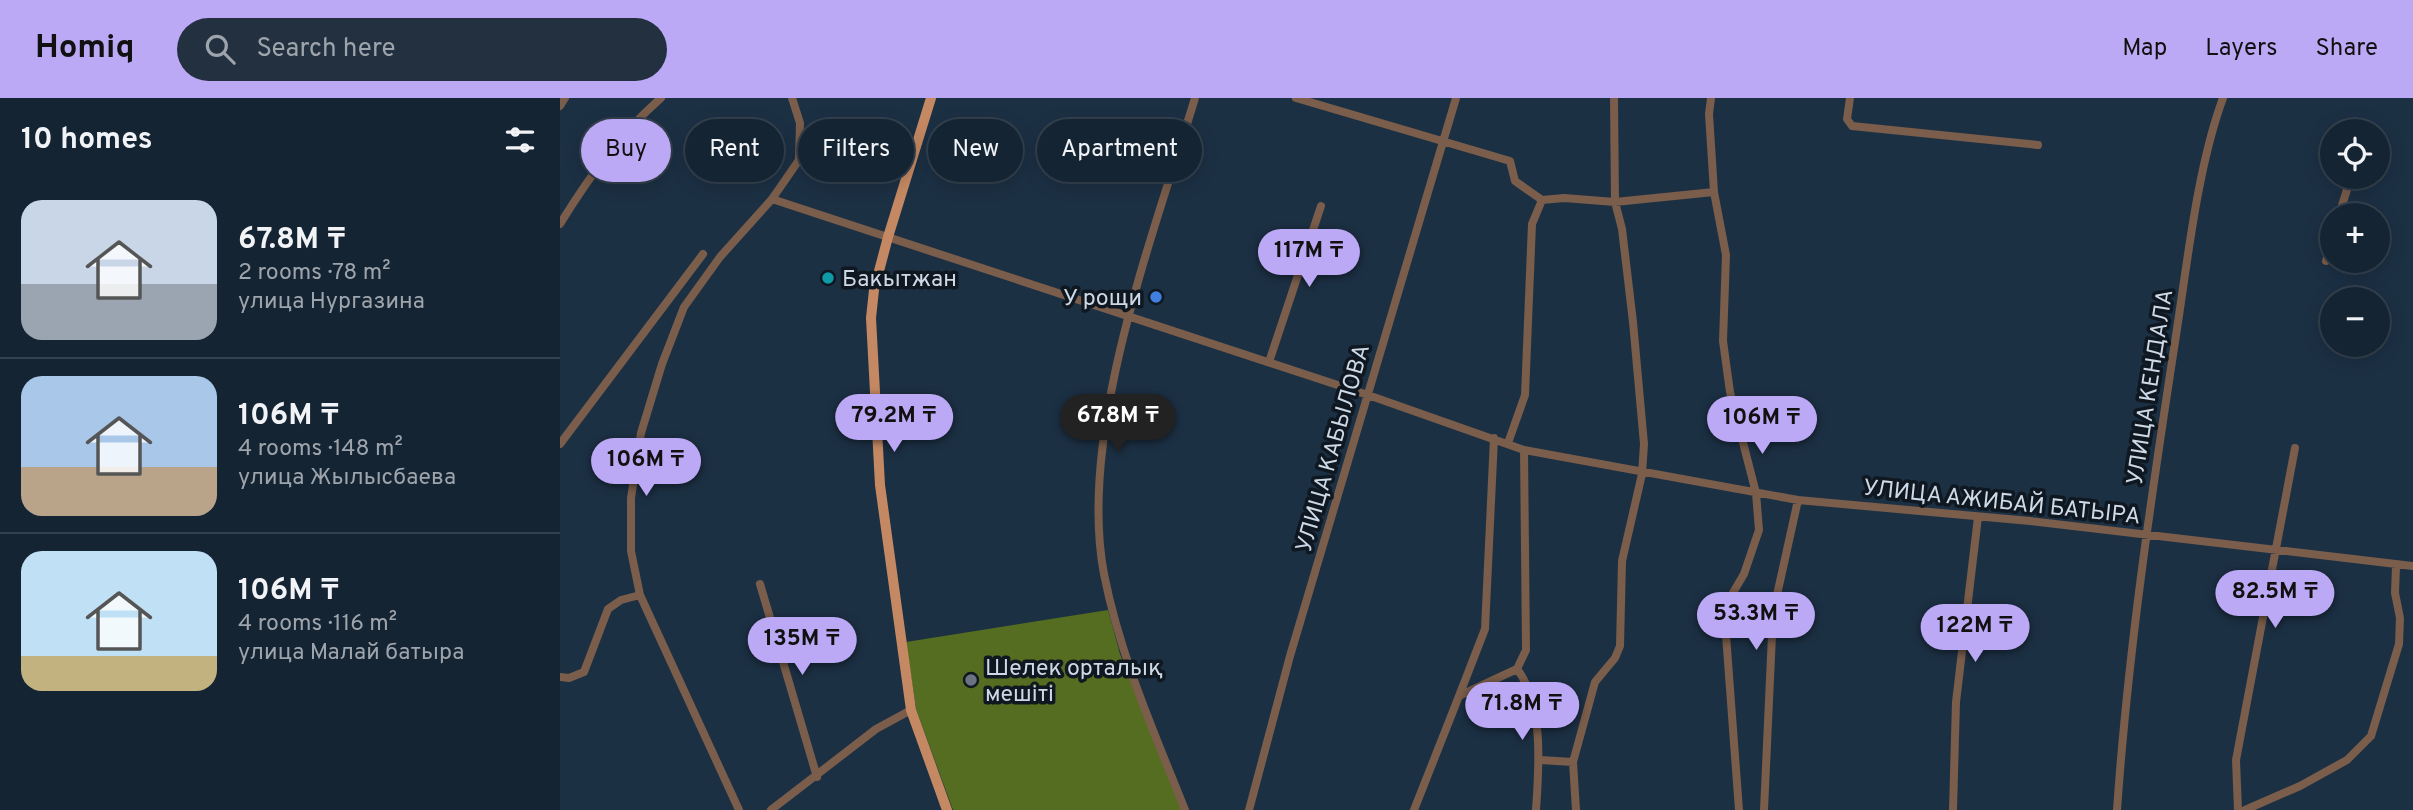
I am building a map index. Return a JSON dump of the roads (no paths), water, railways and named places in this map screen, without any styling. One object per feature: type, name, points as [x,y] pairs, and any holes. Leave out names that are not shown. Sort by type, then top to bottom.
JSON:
[{"type":"main road","points":[[931,98],[888,237],[874,290],[871,318],[880,485],[911,710],[947,810]]},
{"type":"street","points":[[560,106],[565,98]]},
{"type":"street","points":[[560,224],[590,177],[636,120],[662,98]]},
{"type":"street","points":[[739,810],[639,595],[631,551],[631,498],[641,433],[662,364],[684,307],[720,257],[772,199],[799,160],[800,123],[792,98]]},
{"type":"street","points":[[1185,810],[1124,653],[1104,572],[1098,519],[1105,434],[1128,316],[1195,98]]},
{"type":"street","points":[[1296,98],[1510,162],[1515,181],[1542,200],[1564,198],[1615,202],[1713,192]]},
{"type":"street","name":"УЛИЦА КАБЫЛОВА","points":[[1249,810],[1290,656],[1456,98]]},
{"type":"street","points":[[1576,810],[1573,762],[1597,679],[1612,662],[1620,646],[1622,561],[1642,474],[1644,444],[1622,229],[1615,202],[1614,98]]},
{"type":"street","points":[[1711,98],[1709,114],[1713,192],[1726,255],[1723,341],[1730,392],[1756,493],[1759,530],[1744,574],[1724,608],[1739,810]]},
{"type":"street","points":[[1850,98],[1847,119],[1852,126],[2038,145]]},
{"type":"street","name":"УЛИЦА КЕНДАЛА","points":[[2118,810],[2123,723],[2145,535],[2186,271],[2213,125],[2223,98]]},
{"type":"street","name":"УЛИЦА АЖИБАЙ БАТЫРА","points":[[772,199],[1368,395],[1524,450],[1632,469],[1642,474],[1798,500],[1978,517],[2413,566]]},
{"type":"street","points":[[1508,443],[1525,395],[1532,224],[1542,200]]},
{"type":"street","points":[[1269,362],[1321,206]]},
{"type":"street","points":[[560,444],[703,254]]},
{"type":"street","points":[[1414,810],[1485,629],[1494,438]]},
{"type":"street","points":[[2238,810],[2236,760],[2295,448]]},
{"type":"street","points":[[1459,696],[1517,669],[1526,650],[1528,618],[1524,450]]},
{"type":"street","points":[[1763,810],[1773,613],[1798,500]]},
{"type":"street","points":[[1953,810],[1956,702],[1978,517]]},
{"type":"street","points":[[2245,810],[2300,786],[2347,760],[2371,736],[2399,644],[2396,566]]},
{"type":"street","points":[[760,584],[817,777]]},
{"type":"street","points":[[560,677],[569,678],[584,672],[608,609],[621,600],[639,595]]},
{"type":"street","points":[[1517,669],[1532,697],[1539,760],[1536,810]]},
{"type":"street","points":[[771,810],[876,729],[911,710]]},
{"type":"street","points":[[1539,760],[1573,762]]},
{"type":"place","name":"Бакытжан","points":[[828,278]]},
{"type":"place","name":"У рощи","points":[[1156,297]]},
{"type":"place","name":"Шелек орталық мешіті","points":[[971,680]]}]
